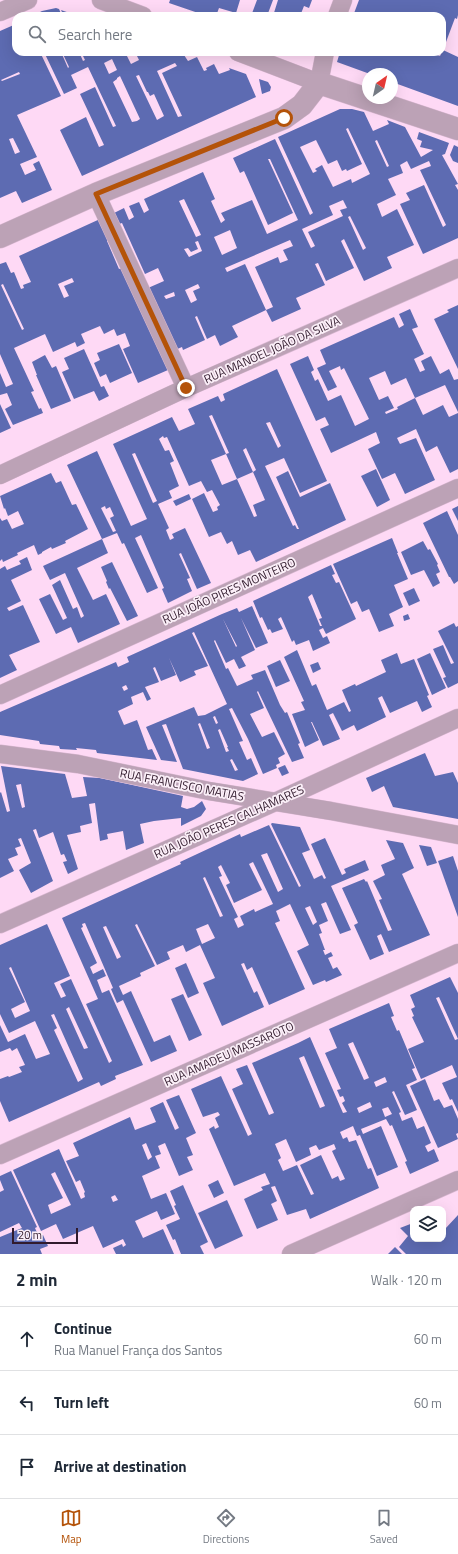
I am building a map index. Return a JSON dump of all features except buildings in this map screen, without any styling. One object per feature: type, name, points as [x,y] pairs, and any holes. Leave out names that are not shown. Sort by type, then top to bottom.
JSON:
[{"type":"street","points":[[0,12],[28,0]]},
{"type":"street","points":[[101,0],[133,12]]},
{"type":"street","points":[[339,12],[343,0]]},
{"type":"street","points":[[249,56],[319,82],[458,129]]},
{"type":"street","points":[[0,237],[96,194],[284,118],[302,105],[319,82],[324,56]]},
{"type":"street","points":[[96,194],[186,388]]},
{"type":"street","name":"RUA MANOEL JOÃO DA SILVA","points":[[0,475],[186,388],[458,268]]},
{"type":"street","name":"RUA JOÃO PIRES MONTEIRO","points":[[0,695],[458,488]]},
{"type":"street","name":"RUA JOÃO PERES CALHAMARES","points":[[0,924],[275,802],[458,718]]},
{"type":"street","name":"RUA FRANCISCO MATIAS","points":[[0,754],[78,764],[209,791],[330,811],[458,835]]},
{"type":"street","name":"RUA AMADEU MASSAROTO","points":[[0,1155],[458,953]]},
{"type":"street","points":[[291,1254],[458,1180]]},
{"type":"route","points":[[186,388],[96,194],[284,118]]}]
